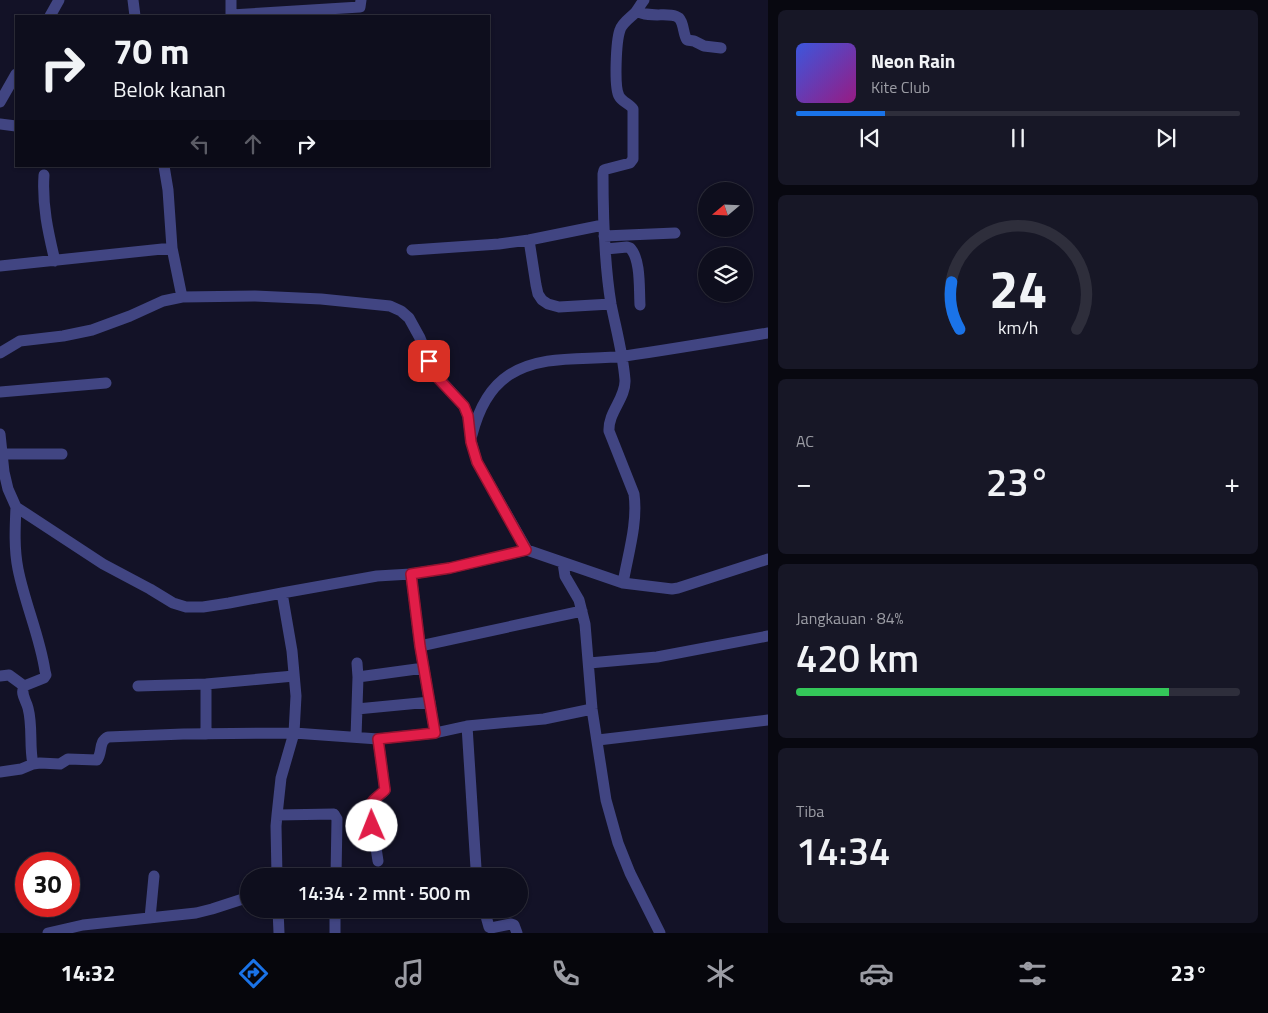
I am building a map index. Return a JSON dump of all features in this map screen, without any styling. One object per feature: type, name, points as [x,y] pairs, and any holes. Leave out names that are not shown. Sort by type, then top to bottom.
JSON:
[{"type":"street","points":[[51,15],[59,0]]},
{"type":"street","points":[[133,0],[135,15]]},
{"type":"street","points":[[231,0],[231,15]]},
{"type":"street","points":[[623,583],[635,505],[634,494],[610,434],[609,426],[623,392],[625,382],[622,356],[611,304],[604,230],[603,174],[604,170],[630,163],[633,159],[634,110],[619,97],[616,70],[617,42],[623,25],[637,11],[644,0]]},
{"type":"street","points":[[247,15],[360,8]]},
{"type":"street","points":[[637,11],[646,15],[676,16],[680,20],[687,40],[704,46],[721,48]]},
{"type":"street","points":[[0,102],[15,76]]},
{"type":"street","points":[[0,124],[15,126]]},
{"type":"street","points":[[164,167],[168,190],[172,248],[182,297]]},
{"type":"street","points":[[44,175],[43,191],[46,222],[55,261]]},
{"type":"street","points":[[412,250],[499,244],[604,230],[675,233]]},
{"type":"street","points":[[529,240],[536,285],[542,300],[559,307],[611,304]]},
{"type":"street","points":[[606,249],[628,247],[634,252],[637,265],[640,305]]},
{"type":"street","points":[[0,266],[172,248]]},
{"type":"street","points":[[0,353],[20,341],[63,336],[92,330],[163,301],[182,297],[255,296],[320,299],[390,306],[401,311],[409,318],[416,329],[434,374],[464,406],[468,416],[471,442],[477,462],[526,550]]},
{"type":"street","points":[[471,442],[475,422],[483,404],[494,388],[508,375],[521,368],[558,360],[622,356],[768,333]]},
{"type":"street","points":[[0,392],[106,383]]},
{"type":"street","points":[[0,434],[4,490],[16,507],[103,564],[150,589],[173,604],[186,607],[203,607],[229,603],[378,576],[411,574],[450,568],[526,550],[623,583],[672,590],[768,559]]},
{"type":"street","points":[[2,454],[62,454]]},
{"type":"street","points":[[16,507],[15,554],[18,571],[46,675],[44,678],[24,686],[22,692],[28,707],[33,764]]},
{"type":"street","points":[[563,563],[565,576],[579,600],[585,624],[592,709],[606,800],[618,843],[630,873],[660,933]]},
{"type":"street","points":[[411,574],[420,646],[435,733]]},
{"type":"street","points":[[277,868],[276,826],[281,778],[294,733],[296,696],[292,651],[282,593]]},
{"type":"street","points":[[420,646],[582,611]]},
{"type":"street","points":[[589,663],[657,657],[768,636]]},
{"type":"street","points":[[356,737],[357,663]]},
{"type":"street","points":[[358,677],[424,668]]},
{"type":"street","points":[[0,676],[9,675],[24,686]]},
{"type":"street","points":[[138,686],[206,684],[294,676]]},
{"type":"street","points":[[206,684],[206,734]]},
{"type":"street","points":[[357,709],[430,702]]},
{"type":"street","points":[[0,772],[21,770],[33,764],[56,764],[68,759],[97,760],[100,755],[102,742],[108,737],[294,733],[378,739],[435,733],[467,726],[544,719],[592,709]]},
{"type":"street","points":[[598,740],[768,720]]},
{"type":"street","points":[[467,726],[476,868]]},
{"type":"street","points":[[378,739],[385,790],[370,804],[378,861]]},
{"type":"street","points":[[277,815],[334,814],[337,818],[336,868]]},
{"type":"street","points":[[150,918],[154,876]]},
{"type":"street","points":[[48,933],[82,925],[204,911],[240,900]]},
{"type":"street","points":[[278,918],[278,933]]},
{"type":"street","points":[[335,918],[335,933]]},
{"type":"street","points":[[486,918],[491,928],[511,924],[514,925],[517,933]]},
{"type":"route","points":[[372,826],[370,804],[385,790],[378,739],[435,733],[420,646],[411,574],[450,568],[526,550],[477,462],[471,442],[468,416],[464,406],[434,374],[429,361]]}]
